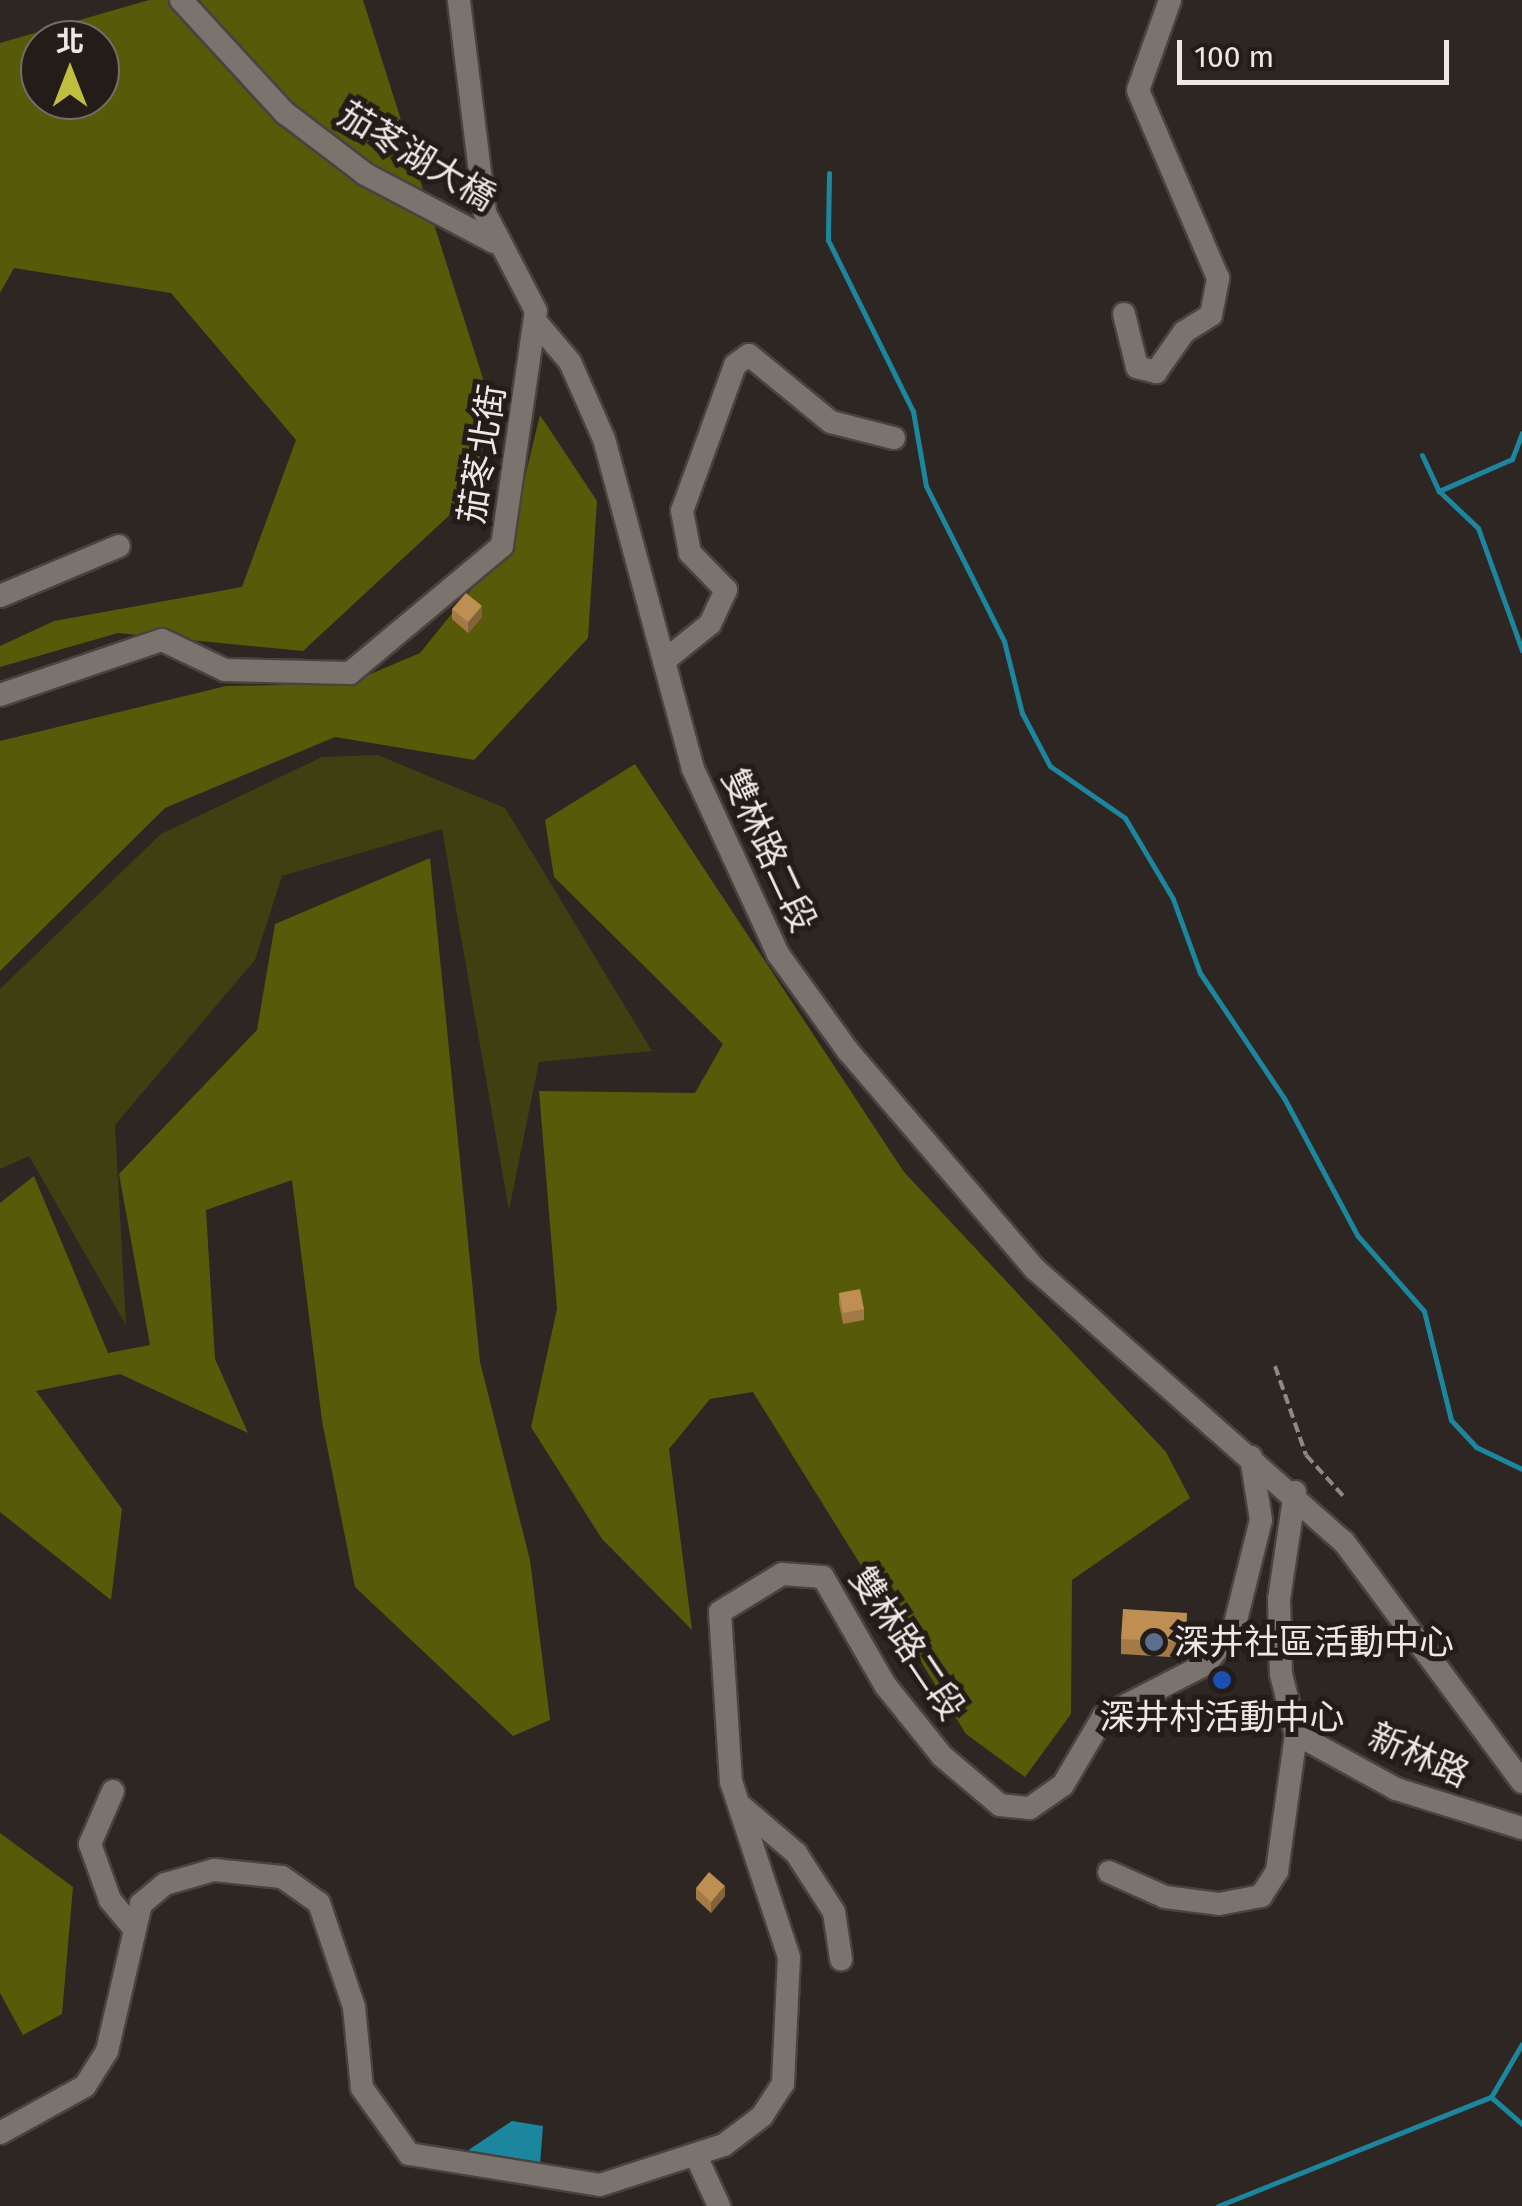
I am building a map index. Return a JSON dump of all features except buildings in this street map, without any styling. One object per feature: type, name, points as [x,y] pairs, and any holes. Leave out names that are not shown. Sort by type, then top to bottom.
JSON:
[{"type":"street","name":"茄苳湖大橋","points":[[181,0],[284,113],[365,174],[494,242]]},
{"type":"street","points":[[458,0],[494,242],[536,322]]},
{"type":"street","points":[[1124,314],[1137,367],[1156,372],[1184,332],[1210,315],[1218,278],[1138,90],[1170,0]]},
{"type":"street","name":"雙林路二段","points":[[0,2133],[85,2086],[107,2051],[132,1926],[150,1892],[188,1874],[234,1870],[298,1882],[336,1942],[362,2088],[392,2137],[430,2163],[600,2185],[697,2158],[749,2130],[782,2084],[785,1932],[739,1804],[715,1627],[726,1606],[782,1574],[823,1577],[885,1685],[942,1756],[1000,1805],[1030,1808],[1063,1785],[1103,1717],[1206,1664],[1234,1628],[1262,1520],[1251,1457],[1034,1269],[848,1051],[778,954],[717,838],[598,424],[570,362],[536,322]]},
{"type":"street","name":"茄苳北街","points":[[0,695],[162,640],[224,670],[328,675],[371,662],[428,599],[502,546],[536,322]]},
{"type":"street","points":[[664,661],[710,624],[726,590],[690,553],[682,511],[735,365],[749,354],[831,422],[894,438]]},
{"type":"street","points":[[0,596],[119,546]]},
{"type":"street","name":"新林路","points":[[1251,1457],[1295,1492],[1433,1654],[1522,1782]]},
{"type":"street","points":[[1109,1872],[1166,1897],[1234,1904],[1262,1896],[1277,1871],[1296,1734],[1281,1674],[1280,1599],[1295,1492]]},
{"type":"street","name":"新林路","points":[[1296,1734],[1396,1789],[1522,1828]]},
{"type":"street","points":[[113,1791],[90,1844],[110,1900],[132,1926]]},
{"type":"street","points":[[739,1804],[796,1853],[825,1897],[841,1959]]},
{"type":"street","points":[[697,2158],[719,2206]]},
{"type":"path","points":[[1275,1366],[1306,1456],[1345,1498]]},
{"type":"shaded area","points":[[149,0],[363,0],[485,385],[481,486],[303,651],[118,633],[0,667],[0,646],[54,621],[242,587],[296,440],[171,293],[14,268],[0,293],[0,43],[20,37],[20,120],[120,120],[120,20],[80,20]]},
{"type":"shaded area","points":[[540,415],[597,501],[588,638],[474,760],[335,737],[165,808],[0,971],[0,741],[226,686],[347,684],[420,653],[509,543]]},
{"type":"shaded area","points":[[378,755],[505,808],[652,1051],[539,1062],[509,1210],[442,829],[282,876],[255,960],[115,1125],[126,1325],[29,1156],[0,1169],[0,989],[161,834],[322,757]]},
{"type":"shaded area","points":[[635,764],[904,1172],[1166,1452],[1190,1498],[1072,1580],[1071,1714],[1025,1777],[966,1734],[753,1392],[710,1399],[669,1449],[692,1630],[602,1539],[531,1427],[557,1309],[539,1091],[695,1093],[723,1044],[554,877],[545,820]]},
{"type":"shaded area","points":[[430,858],[480,1362],[530,1560],[550,1720],[513,1736],[355,1587],[322,1421],[292,1180],[206,1210],[215,1359],[248,1433],[120,1374],[36,1391],[122,1509],[111,1600],[0,1512],[0,1203],[34,1176],[108,1353],[150,1345],[119,1174],[257,1030],[275,924]]},
{"type":"shaded area","points":[[0,1833],[73,1887],[62,2014],[23,2035],[0,1993]]},
{"type":"water","points":[[512,2121],[543,2126],[540,2165],[461,2155]]},
{"type":"waterway","points":[[829,173],[828,240],[913,411],[926,486],[1004,641],[1022,713],[1050,766],[1125,818],[1173,899],[1200,973],[1284,1098],[1357,1235],[1424,1311],[1451,1420],[1476,1447],[1522,1469]]},
{"type":"waterway","points":[[1522,433],[1512,459],[1439,491],[1478,528],[1522,650]]},
{"type":"waterway","points":[[1422,455],[1439,491]]},
{"type":"waterway","points":[[1218,2206],[1491,2097],[1522,2044]]},
{"type":"waterway","points":[[1491,2097],[1522,2124]]},
{"type":"place","name":"深井社區活動中心","points":[[1154,1642]]},
{"type":"place","name":"深井村活動中心","points":[[1222,1680]]}]
